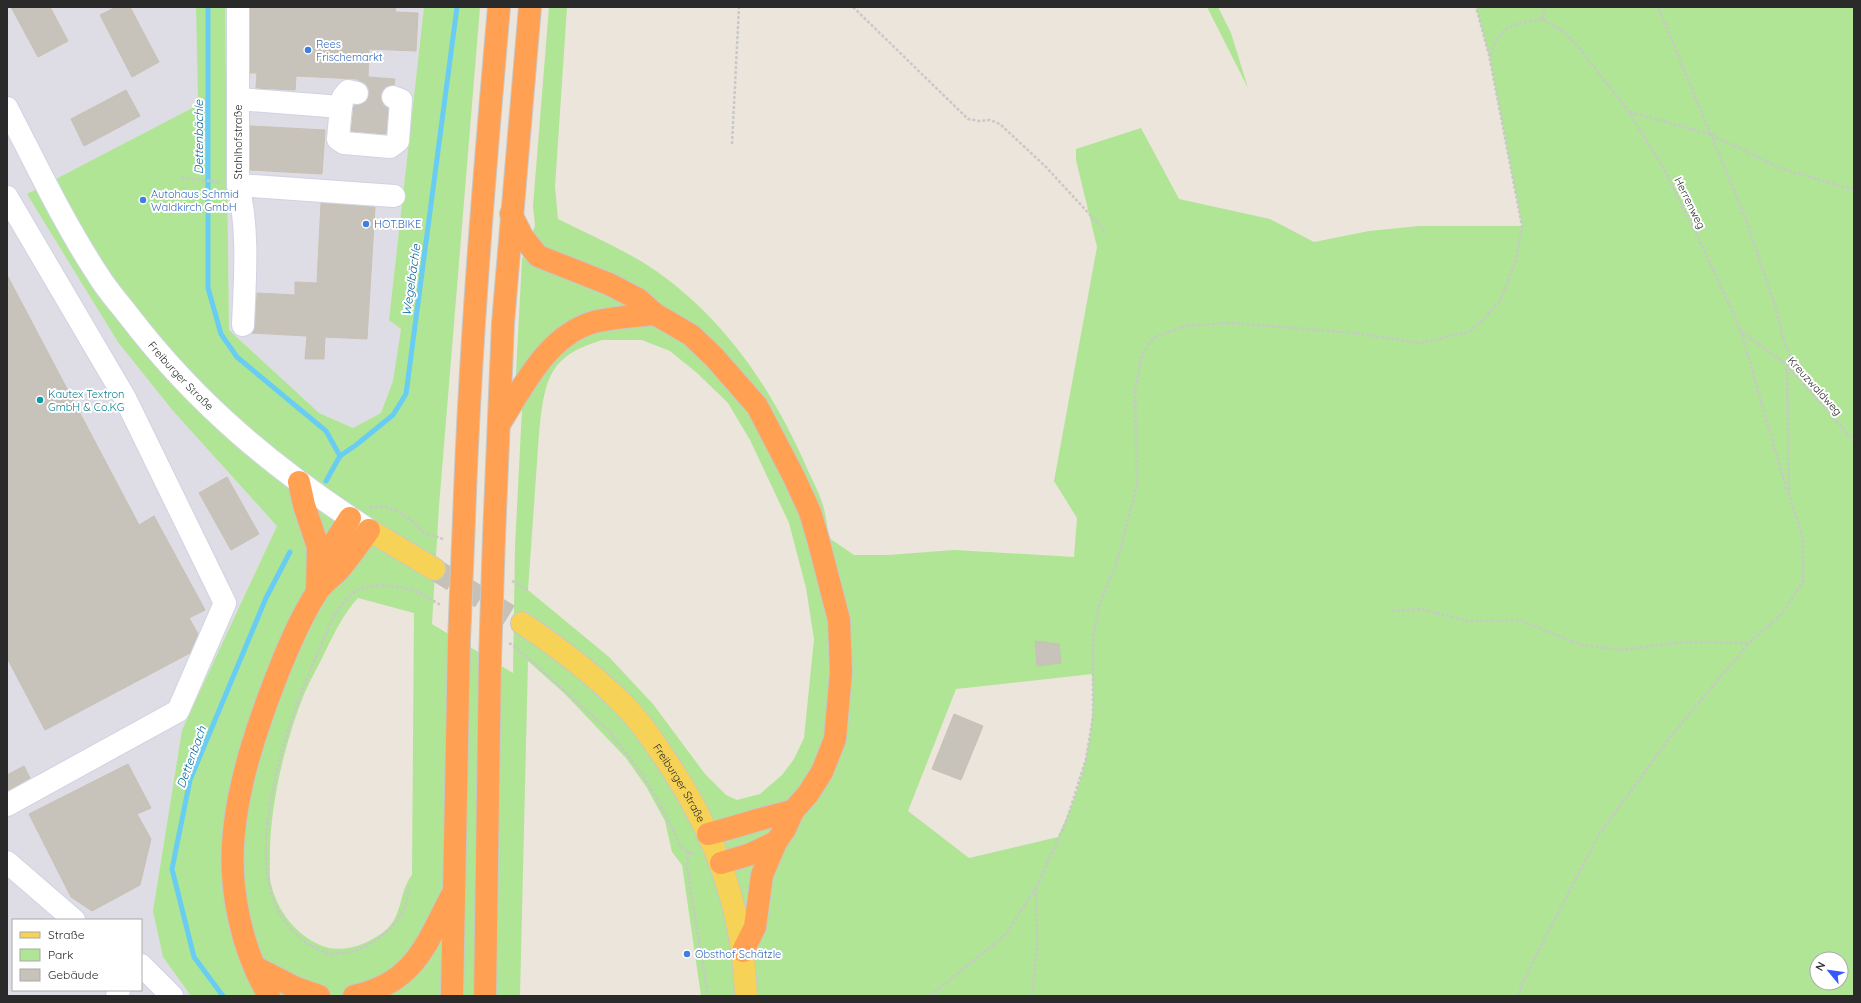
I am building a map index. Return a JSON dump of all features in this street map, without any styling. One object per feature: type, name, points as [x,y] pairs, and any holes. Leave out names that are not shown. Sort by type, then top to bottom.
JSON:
[{"type":"highway","points":[[452,996],[459,641],[468,422],[480,236],[499,7]]},
{"type":"highway","points":[[485,996],[485,914],[490,660],[503,323],[511,214],[530,7]]},
{"type":"highway","points":[[511,214],[522,236],[538,256],[609,284],[638,299],[655,314],[691,335],[714,357],[757,406],[807,505],[824,558],[838,620],[841,672],[839,714],[835,739],[822,772],[808,794],[793,811],[785,829],[776,842],[762,875],[755,927],[743,951]]},
{"type":"highway","points":[[500,423],[540,360],[556,343],[571,332],[593,322],[655,314]]},
{"type":"highway","points":[[299,482],[304,506],[318,547],[319,567],[317,591]]},
{"type":"highway","points":[[319,567],[350,518]]},
{"type":"highway","points":[[269,996],[255,967],[243,931],[235,887],[234,833],[238,805],[254,743],[268,700],[287,651],[317,591],[338,571],[370,530]]},
{"type":"highway","points":[[715,849],[737,827],[771,815],[793,811]]},
{"type":"highway","points":[[715,849],[751,854],[776,842]]},
{"type":"highway","points":[[354,996],[378,989],[394,980],[407,970],[420,955],[454,892]]},
{"type":"highway","points":[[255,967],[296,988],[319,996]]},
{"type":"main road","name":"Freiburger Straße","points":[[370,530],[434,570]]},
{"type":"main road","name":"Freiburger Straße","points":[[522,623],[584,667],[626,707],[649,735],[678,777],[703,821],[730,889],[743,951],[746,996]]},
{"type":"street","name":"Stahlhofstraße","points":[[238,7],[238,99],[228,183],[244,209],[245,279],[243,325]]},
{"type":"street","points":[[357,92],[348,91],[343,97],[338,139],[344,143],[390,147],[398,141],[401,100],[393,97]]},
{"type":"street","points":[[238,99],[341,107]]},
{"type":"street","name":"Freiburger Straße","points":[[7,108],[76,238],[98,276],[141,332],[176,373],[218,416],[266,458],[350,518],[370,530]]},
{"type":"street","points":[[228,183],[394,196]]},
{"type":"street","points":[[7,198],[125,398],[225,603],[178,711],[7,806]]},
{"type":"street","points":[[9,867],[73,919]]},
{"type":"street","points":[[142,966],[172,996]]},
{"type":"path","points":[[732,144],[739,7]]},
{"type":"path","points":[[853,7],[968,119],[979,121],[990,120],[1000,124],[1046,167],[1104,231]]},
{"type":"path","points":[[930,996],[1006,934],[1036,888],[1066,819],[1086,759],[1093,716],[1093,638],[1099,605],[1116,565],[1137,486],[1135,390],[1142,355],[1153,338],[1184,326],[1230,324],[1355,333],[1421,343],[1471,331],[1499,303],[1515,263],[1522,226],[1489,55],[1476,7]]},
{"type":"path","points":[[1489,55],[1496,39],[1510,26],[1542,19],[1545,7]]},
{"type":"path","points":[[1658,7],[1745,217],[1777,312],[1783,339],[1791,357],[1787,365],[1789,495]]},
{"type":"path","name":"Herrenweg","points":[[1518,996],[1525,977],[1598,836],[1670,737],[1749,643],[1782,613],[1803,582],[1803,538],[1741,331],[1707,256],[1664,169],[1629,112],[1575,43],[1562,31],[1542,19]]},
{"type":"path","points":[[1629,112],[1710,134],[1780,168],[1854,190]]},
{"type":"path","points":[[182,178],[228,183]]},
{"type":"path","name":"Kreuzwaldweg","points":[[1741,331],[1787,365],[1854,441]]},
{"type":"path","points":[[350,518],[367,509],[378,506],[394,508],[410,519],[426,534]]},
{"type":"path","points":[[409,887],[404,910],[390,929],[373,943],[354,952],[328,953],[304,942],[283,921],[268,885],[267,837],[278,764],[298,697],[331,624],[342,606],[354,592],[369,585],[390,586],[420,593],[445,608]]},
{"type":"path","points":[[1392,611],[1420,609],[1467,621],[1520,620],[1581,645],[1622,650],[1684,642],[1749,643]]},
{"type":"path","points":[[504,640],[518,648],[609,731],[643,775],[667,817],[680,845],[688,852],[699,856],[715,849]]},
{"type":"path","points":[[688,852],[687,866],[708,996]]},
{"type":"path","points":[[1032,996],[1037,945],[1036,888]]},
{"type":"shaded area","points":[[7,7],[196,7],[198,105],[27,194],[174,412],[277,526],[182,730],[153,911],[163,957],[191,996],[7,996]]},
{"type":"shaded area","points":[[225,7],[424,7],[389,319],[401,329],[393,382],[381,413],[353,428],[319,413],[229,330]]},
{"type":"green space","points":[[196,7],[225,7],[229,330],[319,413],[353,428],[381,413],[393,381],[401,329],[389,320],[424,7],[480,7],[439,506],[432,624],[513,673],[515,547],[522,409],[516,373],[522,259],[535,226],[533,206],[549,7],[567,7],[555,187],[558,219],[622,251],[659,273],[706,313],[727,336],[763,385],[793,438],[822,502],[829,538],[854,555],[888,555],[954,550],[1074,557],[1077,518],[1054,481],[1097,247],[1076,160],[1076,149],[1141,128],[1179,199],[1270,219],[1314,242],[1369,231],[1419,226],[1522,226],[1489,55],[1476,7],[1854,7],[1854,996],[701,996],[682,865],[672,852],[665,821],[647,788],[626,758],[565,694],[528,661],[520,996],[191,996],[163,957],[153,911],[182,730],[277,526],[174,412],[118,342],[27,194],[198,105]],"holes":[[[602,340],[642,340],[670,351],[697,373],[728,403],[750,440],[789,523],[806,588],[814,639],[804,738],[794,759],[782,775],[760,794],[737,800],[726,795],[705,774],[653,704],[609,657],[528,590],[539,430],[544,394],[555,368],[566,357],[573,352]],[[358,598],[414,613],[412,875],[405,888],[399,910],[387,929],[364,943],[337,949],[328,948],[311,940],[295,928],[283,912],[274,894],[270,881],[270,840],[275,796],[285,753],[298,711],[305,692],[336,630],[348,610]],[[1035,641],[1059,644],[1060,663],[1037,666]],[[1092,674],[1092,716],[1086,758],[1081,778],[1067,818],[1058,837],[969,858],[908,811],[956,689]]]},
{"type":"green space","points":[[1207,7],[1218,7],[1231,33],[1248,88]]},
{"type":"building","points":[[11,7],[50,7],[68,41],[38,57]]},
{"type":"building","points":[[116,7],[130,7],[159,62],[132,77],[100,15]]},
{"type":"building","name":"Rees Frischemarkt","points":[[250,7],[396,7],[395,12],[418,13],[416,51],[369,49],[368,77],[395,79],[394,85],[385,87],[381,93],[383,105],[388,108],[386,134],[351,131],[354,106],[366,102],[369,95],[369,89],[366,84],[358,79],[296,76],[295,90],[256,88],[257,73],[250,73]]},
{"type":"building","points":[[126,90],[140,116],[84,146],[71,119]]},
{"type":"building","points":[[250,126],[325,130],[322,174],[250,170]]},
{"type":"building","points":[[321,203],[375,207],[367,339],[325,337],[324,359],[305,359],[307,336],[252,333],[255,326],[257,293],[295,295],[295,282],[317,283]]},
{"type":"building","name":"Kautex Textron GmbH & Co.KG","points":[[7,275],[139,525],[154,516],[205,610],[189,618],[198,634],[190,653],[45,730],[7,658]]},
{"type":"building","points":[[227,477],[259,534],[231,550],[199,493]]},
{"type":"building","points":[[1035,641],[1059,644],[1061,663],[1037,666]]},
{"type":"building","points":[[954,714],[983,726],[961,780],[932,769]]},
{"type":"building","points":[[128,764],[151,808],[137,814],[151,839],[140,885],[92,911],[71,897],[29,814]]},
{"type":"building","points":[[24,766],[30,778],[7,791],[7,775]]},
{"type":"waterway","name":"Dettenbächle","points":[[208,7],[208,288],[221,334],[237,357],[326,431],[340,456]]},
{"type":"waterway","name":"Wegelbächle","points":[[340,456],[393,415],[406,394],[457,7]]},
{"type":"waterway","name":"Dettenbach","points":[[326,481],[340,456]]},
{"type":"waterway","name":"Dettenbach","points":[[223,996],[194,957],[172,869],[190,780],[266,598],[290,552]]},
{"type":"tunnel","points":[[434,569],[522,623]]},
{"type":"place","name":"Rees Frischemarkt","points":[[308,50]]},
{"type":"place","name":"Autohaus Schmid Waldkirch GmbH","points":[[143,200]]},
{"type":"place","name":"HOT.BIKE","points":[[366,224]]},
{"type":"place","name":"Kautex Textron GmbH & Co.KG","points":[[40,400]]},
{"type":"place","name":"Obsthof Schätzle","points":[[687,954]]}]
